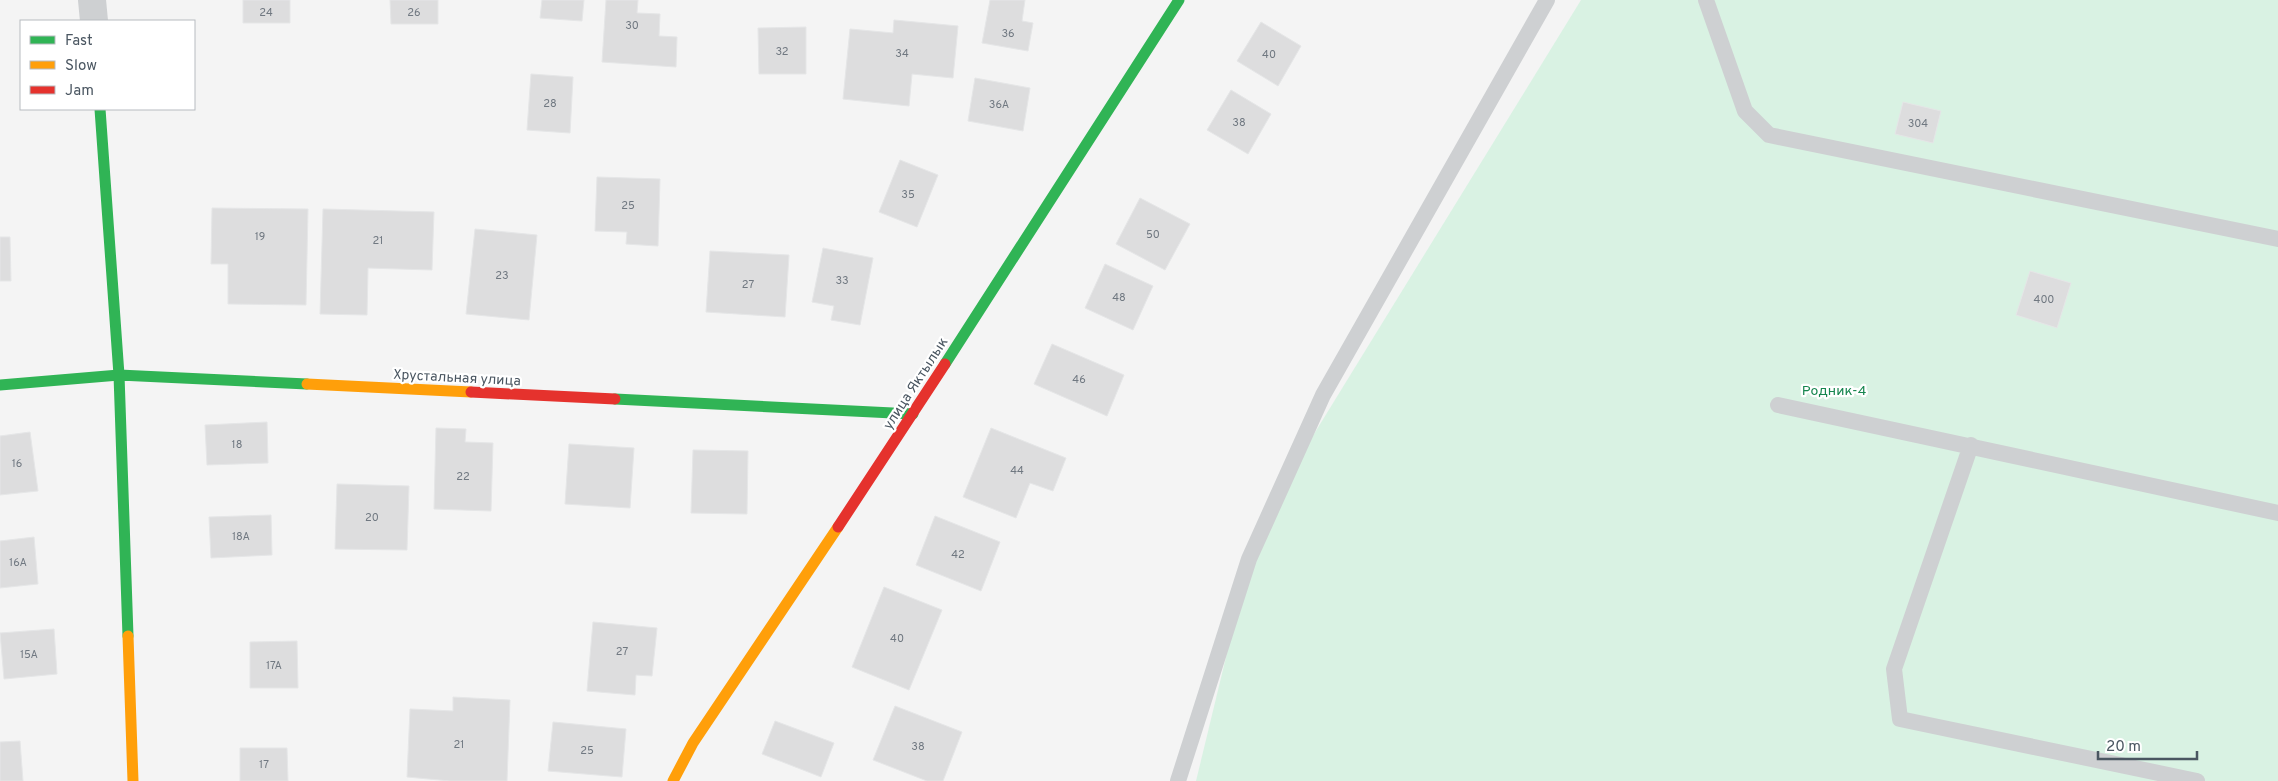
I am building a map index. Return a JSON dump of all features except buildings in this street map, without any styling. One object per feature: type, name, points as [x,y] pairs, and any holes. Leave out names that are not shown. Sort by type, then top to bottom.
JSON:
[{"type":"street","points":[[92,0],[94,20]]},
{"type":"street","name":"улица Яктылык","points":[[674,781],[693,743],[913,414],[1180,0]]},
{"type":"street","points":[[100,110],[119,375],[132,781]]},
{"type":"street","name":"Хрустальная улица","points":[[0,385],[119,375],[913,414]]},
{"type":"lane","points":[[1178,781],[1248,559],[1323,395],[1547,0]]},
{"type":"lane","points":[[1706,0],[1745,111],[1769,135],[2278,239]]},
{"type":"lane","points":[[1778,404],[2278,513]]},
{"type":"lane","points":[[1971,445],[1894,669],[1900,719],[2197,781]]},
{"type":"green space","name":"Родник-4","points":[[1581,0],[2278,0],[2278,781],[1196,781],[1258,525]]},
{"type":"traffic: fast","points":[[945,364],[1179,0]]},
{"type":"traffic: fast","points":[[100,110],[119,375],[128,636]]},
{"type":"traffic: fast","points":[[0,385],[119,375],[307,384]]},
{"type":"traffic: fast","points":[[615,399],[913,414]]},
{"type":"traffic: slow","points":[[307,384],[471,392]]},
{"type":"traffic: slow","points":[[673,781],[693,743],[838,527]]},
{"type":"traffic: slow","points":[[128,636],[133,781]]},
{"type":"traffic: jam","points":[[838,527],[945,364]]},
{"type":"traffic: jam","points":[[471,392],[615,399]]}]
